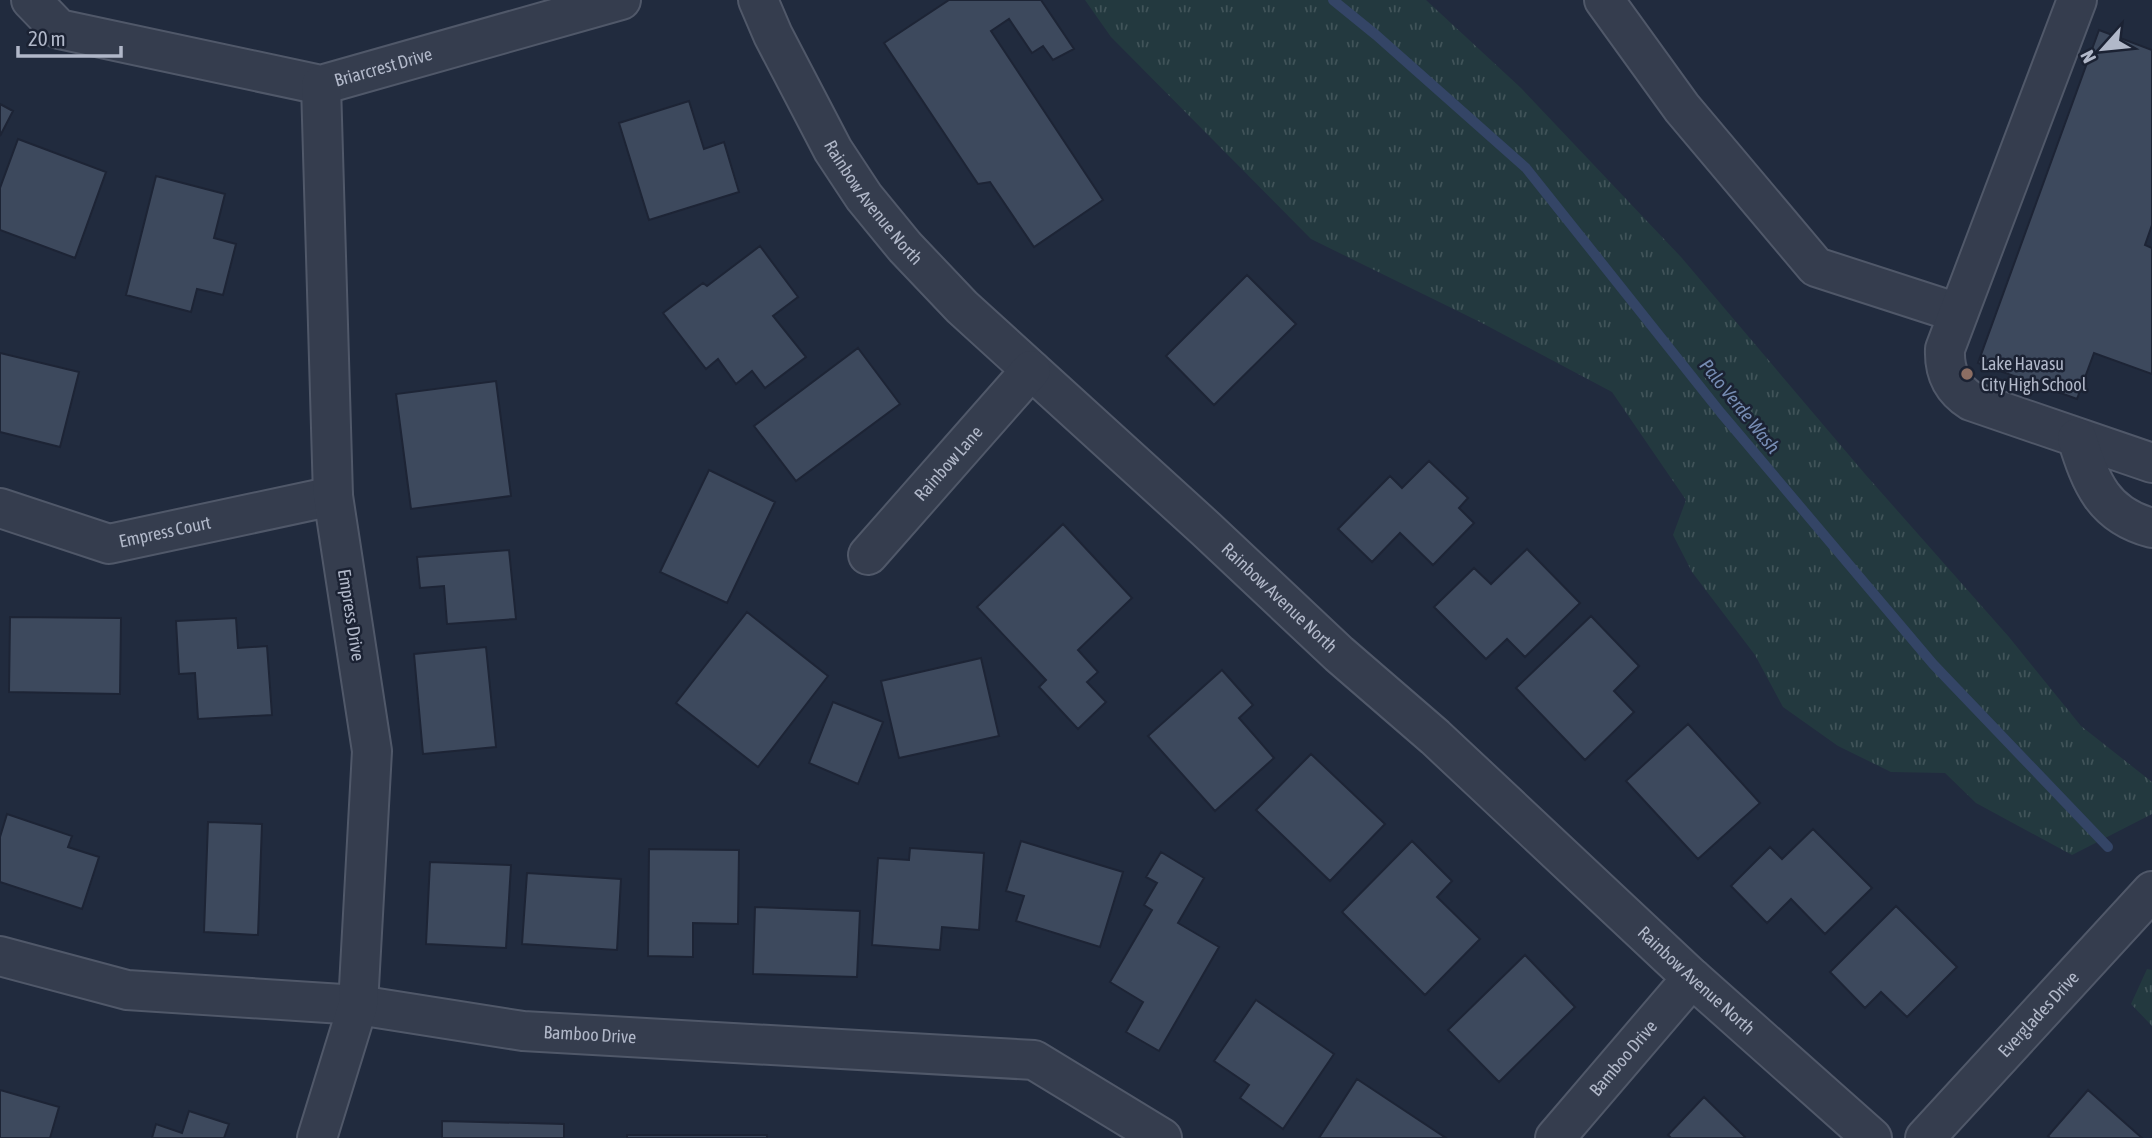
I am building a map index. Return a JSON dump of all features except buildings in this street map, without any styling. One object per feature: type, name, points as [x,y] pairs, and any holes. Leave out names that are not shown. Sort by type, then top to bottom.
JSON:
[{"type":"street","name":"Briarcrest Drive","points":[[31,0],[59,29],[321,85],[621,0]]},
{"type":"street","name":"Rainbow Avenue North","points":[[758,0],[773,35],[833,150],[864,197],[905,247],[962,307],[1206,528],[1339,654],[1435,737],[1692,978],[1872,1138]]},
{"type":"street","points":[[1604,0],[1682,108],[1816,267],[1958,313]]},
{"type":"street","points":[[2077,0],[1944,354],[1948,375],[1960,394],[1975,403],[2152,463]]},
{"type":"street","name":"Empress Drive","points":[[317,1138],[358,1005],[372,751],[332,496],[321,85]]},
{"type":"street","name":"Rainbow Lane","points":[[868,555],[1031,370]]},
{"type":"street","points":[[2077,439],[2087,470],[2101,496],[2123,516],[2152,528]]},
{"type":"street","name":"Empress Court","points":[[0,508],[109,544],[332,496]]},
{"type":"street","name":"Everglades Drive","points":[[1925,1138],[2152,891]]},
{"type":"street","name":"Bamboo Drive","points":[[0,956],[127,990],[358,1005],[523,1031],[1034,1060],[1162,1138]]},
{"type":"street","name":"Bamboo Drive","points":[[1555,1138],[1692,978]]},
{"type":"green space","points":[[1085,0],[1426,0],[1521,88],[1681,257],[1865,474],[2009,637],[2081,726],[2152,782],[2152,814],[2072,855],[1976,803],[1945,773],[1891,772],[1838,746],[1783,707],[1755,655],[1692,572],[1673,535],[1686,500],[1612,392],[1480,322],[1311,239],[1111,37]]},
{"type":"green space","points":[[2147,969],[2152,970],[2152,1026],[2131,1004]]},
{"type":"waterway","name":"Palo Verde Wash","points":[[1333,0],[1526,168],[1721,413],[1933,664],[2108,847]]},
{"type":"place","name":"Lake Havasu City High School","points":[[1967,374]]}]
